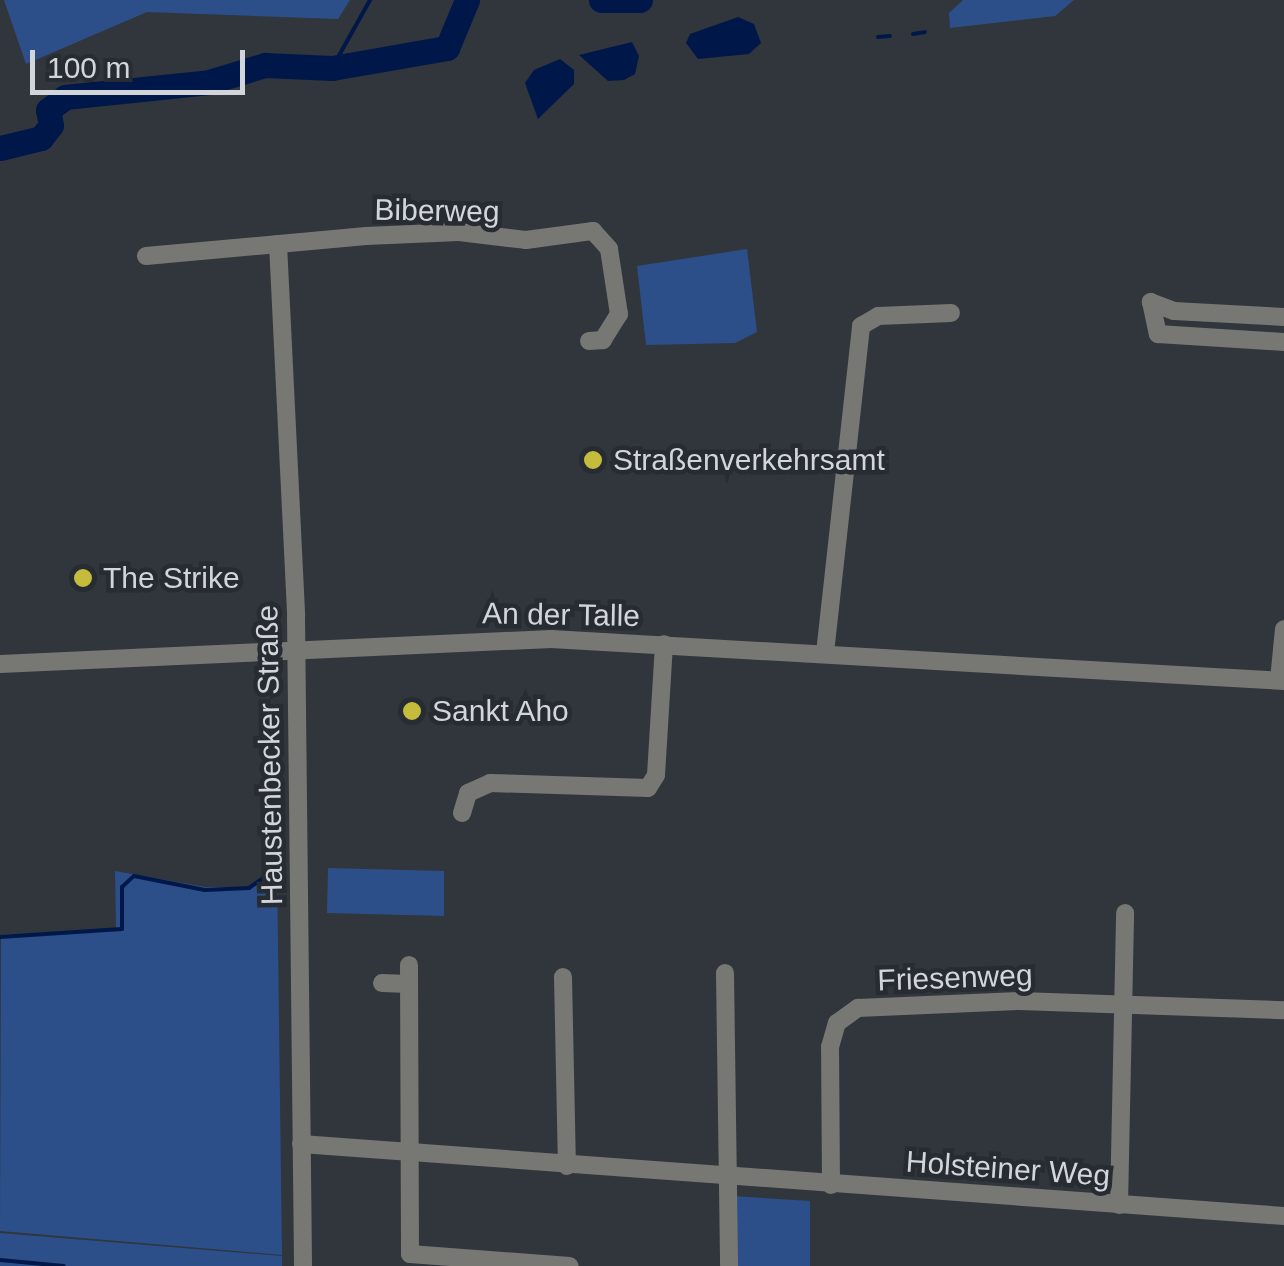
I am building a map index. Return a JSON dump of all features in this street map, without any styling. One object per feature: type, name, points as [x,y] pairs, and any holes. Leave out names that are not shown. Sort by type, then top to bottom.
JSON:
[{"type":"street","name":"Biberweg","points":[[146,256],[459,232],[526,240],[593,231],[609,248],[619,314],[603,340],[590,341]]},
{"type":"street","name":"Haustenbecker Straße","points":[[278,244],[296,646],[304,1266]]},
{"type":"street","points":[[1284,316],[1151,310],[1158,334],[1284,342]]},
{"type":"street","points":[[825,653],[861,326],[878,316],[951,313]]},
{"type":"street","name":"An der Talle","points":[[0,664],[296,646],[551,639],[1281,680],[1284,629]]},
{"type":"street","points":[[462,813],[468,793],[490,783],[648,788],[656,775],[664,644]]},
{"type":"street","points":[[1119,1205],[1125,913]]},
{"type":"street","points":[[725,973],[729,1266]]},
{"type":"street","points":[[382,984],[408,974],[410,1254],[570,1266]]},
{"type":"street","points":[[563,977],[567,1166]]},
{"type":"street","name":"Friesenweg","points":[[830,1185],[830,1047],[847,1013],[1020,1001],[1122,1008]]},
{"type":"street","points":[[1122,1008],[1284,1010]]},
{"type":"street","name":"Holsteiner Weg","points":[[301,1144],[408,1155],[1284,1216]]},
{"type":"shaded area","points":[[4,0],[350,0],[338,19],[147,12],[26,64]]},
{"type":"shaded area","points":[[963,0],[1074,0],[1055,16],[950,28],[949,13]]},
{"type":"shaded area","points":[[738,17],[754,24],[761,43],[749,54],[698,59],[686,43],[690,34]]},
{"type":"shaded area","points":[[632,42],[639,56],[635,74],[624,80],[608,81],[579,55]]},
{"type":"shaded area","points":[[560,59],[574,70],[574,84],[538,119],[525,83],[534,70]]},
{"type":"shaded area","points":[[747,249],[757,332],[735,343],[646,345],[637,266]]},
{"type":"shaded area","points":[[277,865],[282,1255],[0,1231],[1,935],[116,930],[115,871],[205,887],[249,887]]},
{"type":"shaded area","points":[[328,868],[444,871],[444,916],[327,913]]},
{"type":"shaded area","points":[[733,1196],[810,1201],[810,1266],[735,1266]]},
{"type":"shaded area","points":[[0,1233],[282,1256],[282,1266],[0,1266]]},
{"type":"waterway","points":[[332,68],[370,0]]},
{"type":"waterway","points":[[0,148],[41,138],[51,125],[48,110],[65,97],[209,82],[265,65],[332,68],[447,48],[467,0]]},
{"type":"waterway","points":[[601,0],[640,0]]},
{"type":"waterway","points":[[913,34],[925,32]]},
{"type":"waterway","points":[[878,37],[890,36]]},
{"type":"waterway","points":[[0,937],[122,929],[122,887],[134,876],[205,890],[249,888],[278,868]]},
{"type":"waterway","points":[[0,1260],[64,1266]]},
{"type":"place","name":"Straßenverkehrsamt","points":[[593,460]]},
{"type":"place","name":"The Strike","points":[[83,578]]},
{"type":"place","name":"Sankt Aho","points":[[412,711]]}]
